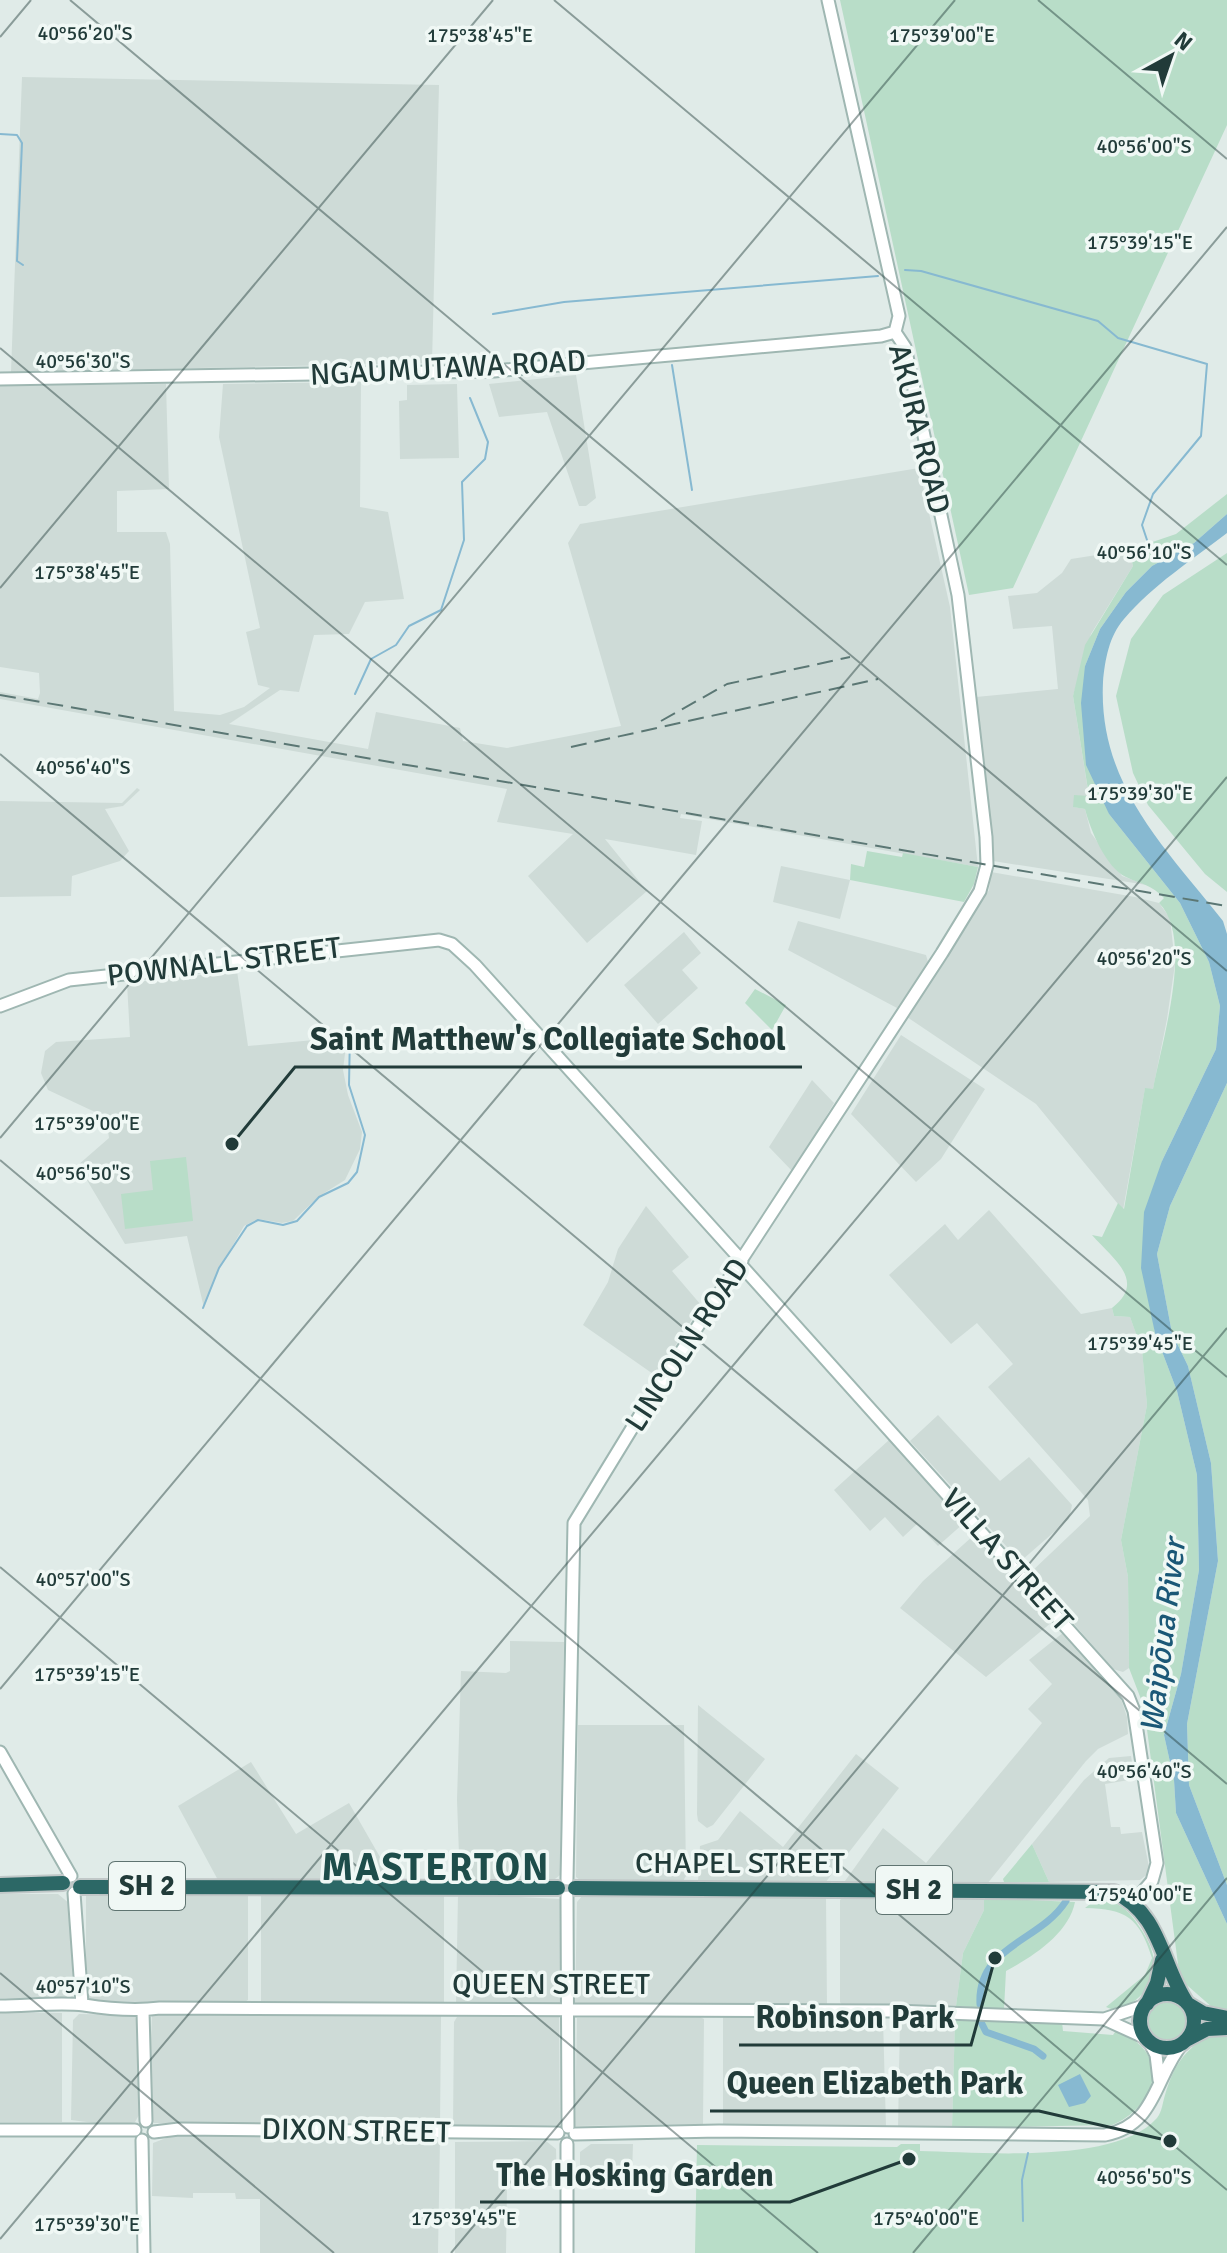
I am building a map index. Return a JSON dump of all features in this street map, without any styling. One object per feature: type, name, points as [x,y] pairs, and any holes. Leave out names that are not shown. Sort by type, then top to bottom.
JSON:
[{"type":"highway","name":"CHAPEL STREET","points":[[0,1885],[1099,1890],[1114,1892],[1134,1902]]},
{"type":"highway","points":[[1134,1902],[1150,1922],[1169,1972],[1194,2020],[1183,2042]]},
{"type":"highway","points":[[1162,1950],[1162,1968],[1146,2004],[1141,2026],[1149,2040],[1162,2047],[1183,2042],[1207,2029],[1227,2028]]},
{"type":"highway","points":[[1146,2004],[1167,1994],[1203,2013],[1227,2018]]},
{"type":"street","name":"AKURA ROAD","points":[[828,0],[899,316],[895,332],[905,347],[958,595],[987,865]]},
{"type":"street","name":"NGAUMUTAWA ROAD","points":[[0,379],[509,370],[895,332]]},
{"type":"street","name":"LINCOLN ROAD","points":[[567,2131],[567,1888],[574,1523],[645,1407],[962,921],[980,891],[987,865]]},
{"type":"street","name":"POWNALL STREET","points":[[0,1006],[69,980],[424,939],[452,944]]},
{"type":"street","name":"VILLA STREET","points":[[452,944],[475,965],[1128,1696],[1134,1711],[1157,1863],[1152,1881],[1134,1902]]},
{"type":"street","points":[[0,1752],[72,1885],[82,2004]]},
{"type":"street","name":"QUEEN STREET","points":[[0,2006],[82,2004],[134,2008],[143,2012],[160,2008],[894,2011],[1104,2019],[1146,2004]]},
{"type":"street","points":[[0,2130],[138,2135],[148,2140],[154,2132],[146,2121],[143,2012]]},
{"type":"street","name":"QUEEN STREET","points":[[1104,2019],[1149,2040]]},
{"type":"street","points":[[1149,2040],[1156,2055],[1159,2085]]},
{"type":"street","name":"DIXON STREET","points":[[154,2132],[215,2129],[1105,2135],[1119,2132],[1138,2121],[1152,2105],[1170,2059],[1183,2042]]},
{"type":"street","points":[[144,2253],[137,2124],[146,2121]]},
{"type":"street","points":[[567,2131],[573,2141],[567,2144],[567,2253]]},
{"type":"shaded area","points":[[22,77],[439,85],[432,363],[11,372]]},
{"type":"shaded area","points":[[576,375],[596,498],[586,506],[579,506],[547,412],[499,417],[489,384]]},
{"type":"shaded area","points":[[361,382],[360,507],[388,512],[404,599],[365,602],[349,634],[314,635],[299,692],[280,690],[229,724],[368,749],[376,712],[460,728],[463,741],[507,748],[621,726],[568,543],[580,524],[919,468],[950,607],[978,867],[681,814],[680,818],[702,821],[696,855],[605,839],[647,891],[587,943],[528,876],[573,834],[497,822],[507,789],[0,699],[0,692],[38,699],[40,693],[39,673],[0,667],[0,386],[166,384],[169,489],[117,491],[117,532],[166,532],[170,544],[174,711],[220,715],[244,707],[270,688],[258,685],[246,632],[260,628],[219,437],[223,384]]},
{"type":"shaded area","points":[[457,384],[459,458],[400,459],[399,401],[407,400],[407,385]]},
{"type":"shaded area","points":[[1129,550],[1133,566],[1091,634],[1073,696],[1089,797],[1074,807],[1085,809],[1091,833],[1122,876],[1147,885],[993,861],[976,697],[1058,689],[1052,626],[1013,629],[1008,596],[1037,593],[1062,573],[1071,559]]},
{"type":"shaded area","points":[[137,788],[140,790],[123,806],[105,809],[129,851],[120,861],[72,876],[71,896],[0,897],[0,801],[122,803]]},
{"type":"shaded area","points":[[781,866],[850,880],[840,919],[773,902]]},
{"type":"shaded area","points":[[991,872],[1159,903],[1170,918],[1175,964],[1167,1019],[1153,1089],[1145,1089],[1123,1210],[1036,1104],[907,1017],[989,890]]},
{"type":"shaded area","points":[[798,921],[926,955],[928,962],[897,1008],[788,950]]},
{"type":"shaded area","points":[[684,932],[701,953],[682,970],[698,988],[658,1024],[624,985]]},
{"type":"shaded area","points":[[237,971],[248,1046],[347,1037],[343,1070],[348,1095],[362,1132],[360,1149],[345,1180],[318,1197],[293,1221],[282,1223],[258,1219],[244,1226],[218,1271],[204,1308],[187,1236],[125,1244],[78,1165],[109,1138],[107,1124],[95,1112],[48,1090],[41,1073],[45,1051],[56,1042],[130,1037],[127,983]]},
{"type":"shaded area","points":[[901,1035],[985,1089],[941,1159],[916,1182],[851,1114]]},
{"type":"shaded area","points":[[812,1080],[834,1103],[793,1172],[769,1147]]},
{"type":"shaded area","points":[[646,1206],[689,1257],[672,1271],[701,1305],[656,1376],[583,1325],[608,1282],[618,1249]]},
{"type":"shaded area","points":[[989,1210],[1081,1314],[1112,1308],[1114,1316],[1130,1317],[1142,1349],[1147,1405],[1121,1540],[1128,1577],[1129,1668],[1123,1672],[1113,1669],[1030,1573],[1090,1516],[1088,1500],[988,1387],[1013,1364],[977,1323],[951,1344],[889,1275],[945,1224],[958,1240]]},
{"type":"shaded area","points":[[938,1415],[1000,1481],[1029,1457],[1072,1505],[1069,1519],[1022,1560],[910,1441]]},
{"type":"shaded area","points":[[889,1440],[964,1523],[938,1546],[917,1524],[903,1537],[885,1517],[870,1531],[834,1490]]},
{"type":"shaded area","points":[[974,1535],[1052,1622],[986,1677],[900,1608],[923,1581]]},
{"type":"shaded area","points":[[1064,1632],[1119,1693],[1127,1717],[1128,1734],[1098,1749],[1086,1761],[987,1884],[845,1881],[883,1828],[926,1863],[1042,1723],[1028,1709],[1052,1684],[1029,1660]]},
{"type":"shaded area","points":[[510,1641],[564,1642],[560,1875],[550,1883],[460,1882],[457,1800],[461,1671],[510,1671]]},
{"type":"shaded area","points":[[698,1705],[765,1759],[713,1825],[707,1828],[698,1821],[697,1814]]},
{"type":"shaded area","points":[[578,1725],[684,1725],[686,1876],[683,1881],[580,1880],[576,1877]]},
{"type":"shaded area","points":[[856,1754],[899,1788],[825,1883],[698,1883],[700,1846],[718,1840],[740,1811],[783,1847]]},
{"type":"shaded area","points":[[1131,1756],[1135,1779],[1105,1784],[1111,1827],[1120,1827],[1121,1834],[1142,1832],[1150,1872],[1140,1880],[1049,1882],[1032,1844],[1084,1780],[1109,1758]]},
{"type":"shaded area","points":[[251,1762],[296,1834],[349,1803],[392,1878],[219,1882],[178,1806]]},
{"type":"shaded area","points":[[86,1892],[248,1894],[248,2000],[241,2004],[90,2001],[86,1992]]},
{"type":"shaded area","points":[[261,1892],[441,1892],[444,1896],[444,2002],[261,2003]]},
{"type":"shaded area","points":[[0,1894],[58,1894],[70,1904],[73,1996],[70,1999],[0,1998]]},
{"type":"shaded area","points":[[458,1894],[561,1899],[562,2003],[456,2004]]},
{"type":"shaded area","points":[[582,1896],[826,1897],[827,2007],[575,2004],[577,1902]]},
{"type":"shaded area","points":[[843,1897],[984,1898],[984,1910],[963,1953],[956,2006],[843,2007],[840,2002],[840,1900]]},
{"type":"shaded area","points":[[0,2012],[62,2013],[62,2122],[0,2122]]},
{"type":"shaded area","points":[[152,2013],[441,2016],[440,2127],[154,2123],[148,2117]]},
{"type":"shaded area","points":[[79,2014],[132,2015],[139,2020],[139,2115],[135,2122],[118,2126],[71,2120],[73,2020]]},
{"type":"shaded area","points":[[559,2016],[560,2125],[453,2127],[454,2022],[457,2017]]},
{"type":"shaded area","points":[[698,2016],[704,2019],[703,2124],[575,2126],[577,2018]]},
{"type":"shaded area","points":[[723,2016],[883,2019],[886,2127],[723,2126]]},
{"type":"shaded area","points":[[900,2019],[955,2020],[952,2128],[898,2129]]},
{"type":"shaded area","points":[[177,2134],[440,2139],[438,2253],[260,2253],[260,2199],[236,2199],[235,2193],[193,2193],[193,2198],[152,2196],[153,2143]]},
{"type":"shaded area","points":[[546,2141],[556,2149],[557,2186],[507,2186],[506,2253],[455,2253],[455,2142]]},
{"type":"shaded area","points":[[591,2144],[633,2144],[632,2174],[580,2174],[580,2152]]},
{"type":"green space","points":[[840,0],[1227,0],[1227,125],[1013,588],[969,595]]},
{"type":"green space","points":[[1227,494],[1227,514],[1194,543],[1152,566],[1126,592],[1100,629],[1085,666],[1109,814],[1180,903],[1209,962],[1220,1006],[1216,1049],[1162,1161],[1151,1304],[1155,1333],[1177,1391],[1197,1475],[1199,1570],[1181,1674],[1164,1735],[1174,1780],[1176,1813],[1227,1924],[1227,2011],[1213,2008],[1180,1979],[1144,1707],[1129,1668],[1128,1577],[1121,1540],[1147,1405],[1142,1350],[1130,1317],[1114,1316],[1112,1308],[1127,1289],[1127,1279],[1117,1262],[1092,1235],[1102,1237],[1118,1203],[1124,1209],[1145,1088],[1153,1089],[1168,1020],[1175,965],[1174,940],[1169,919],[1159,903],[1164,898],[1151,887],[1126,877],[1112,865],[1100,847],[1085,809],[1073,807],[1074,795],[1089,796],[1073,696],[1085,645],[1133,566],[1129,550],[1176,534]]},
{"type":"green space","points":[[1227,553],[1227,892],[1205,874],[1148,805],[1133,773],[1116,696],[1131,639],[1163,595]]},
{"type":"green space","points":[[867,851],[902,857],[903,853],[978,867],[974,884],[964,902],[850,880],[851,864],[864,867]]},
{"type":"green space","points":[[755,989],[786,1005],[772,1030],[745,1003]]},
{"type":"green space","points":[[1227,1083],[1227,1885],[1189,1785],[1187,1724],[1218,1561],[1211,1463],[1188,1366],[1172,1333],[1157,1254],[1170,1206]]},
{"type":"green space","points":[[186,1157],[193,1221],[125,1229],[121,1194],[153,1190],[150,1161]]},
{"type":"green space","points":[[1032,1844],[1049,1882],[1004,1882],[1003,1879]]},
{"type":"green space","points":[[984,1898],[1075,1902],[1058,1934],[1039,1951],[1006,1971],[1004,2009],[956,2006],[963,1953],[984,1910]]},
{"type":"green space","points":[[1094,1901],[1114,1903],[1126,1910],[1141,1929],[1153,1955],[1154,1966],[1148,1987],[1130,2004],[1116,2011],[1106,2007],[1145,1975],[1152,1958],[1136,1924],[1121,1913],[1085,1908]]},
{"type":"green space","points":[[1167,1998],[1183,2005],[1190,2021],[1183,2037],[1167,2044],[1151,2037],[1144,2021],[1151,2005]]},
{"type":"green space","points":[[955,2020],[1062,2022],[1063,2031],[1113,2035],[1117,2029],[1136,2041],[1150,2059],[1153,2070],[1149,2090],[1137,2108],[1112,2125],[952,2128]]},
{"type":"green space","points":[[1211,2034],[1227,2035],[1227,2253],[695,2253],[697,2145],[897,2147],[901,2144],[920,2144],[920,2151],[1010,2153],[1080,2149],[1111,2143],[1137,2133],[1157,2118],[1176,2067],[1187,2052]]},
{"type":"water","points":[[1227,514],[1227,533],[1160,584],[1119,626],[1109,649],[1103,682],[1104,718],[1111,752],[1123,783],[1158,839],[1223,921],[1227,934],[1227,1083],[1170,1206],[1157,1254],[1172,1333],[1188,1366],[1211,1463],[1218,1561],[1187,1724],[1189,1785],[1227,1885],[1227,1924],[1176,1813],[1174,1780],[1164,1735],[1181,1674],[1199,1570],[1197,1475],[1177,1391],[1155,1333],[1141,1268],[1144,1212],[1162,1161],[1216,1049],[1220,1006],[1209,962],[1180,903],[1109,814],[1086,765],[1081,703],[1085,666],[1100,629],[1126,592],[1152,566],[1194,543]]},
{"type":"water","points":[[1080,2074],[1091,2096],[1085,2103],[1069,2107],[1058,2085]]},
{"type":"waterway","points":[[0,134],[17,135],[22,143],[17,261],[23,265]]},
{"type":"waterway","points":[[905,270],[921,271],[1098,321],[1118,338],[1207,364],[1201,436],[1153,494],[1142,525],[1147,540]]},
{"type":"waterway","points":[[493,314],[564,302],[878,276]]},
{"type":"waterway","points":[[672,365],[692,490]]},
{"type":"waterway","points":[[355,694],[371,659],[396,645],[409,626],[441,610],[464,540],[462,482],[485,459],[488,442],[470,398]]},
{"type":"waterway","points":[[203,1308],[219,1268],[247,1226],[258,1220],[283,1225],[297,1221],[319,1197],[348,1183],[357,1172],[365,1135],[349,1085],[350,1033]]},
{"type":"waterway","points":[[980,2004],[982,1985],[999,1957],[1055,1915],[1066,1901]]},
{"type":"waterway","points":[[981,2022],[986,2032],[1034,2049],[1043,2056]]},
{"type":"waterway","points":[[1023,2221],[1022,2180],[1028,2153]]},
{"type":"railway","points":[[661,721],[727,684],[850,657]]},
{"type":"railway","points":[[571,747],[878,679]]},
{"type":"railway","points":[[0,695],[1227,906]]},
{"type":"place","name":"Saint Matthew's Collegiate School","points":[[232,1144]]},
{"type":"place","name":"Robinson Park","points":[[995,1958]]},
{"type":"place","name":"Queen Elizabeth Park","points":[[1170,2141]]},
{"type":"place","name":"The Hosking Garden","points":[[909,2159]]},
{"type":"district","name":"MASTERTON","points":[[436,1867]]},
{"type":"water label","name":"Waipōua River","points":[[1163,1636]]}]
